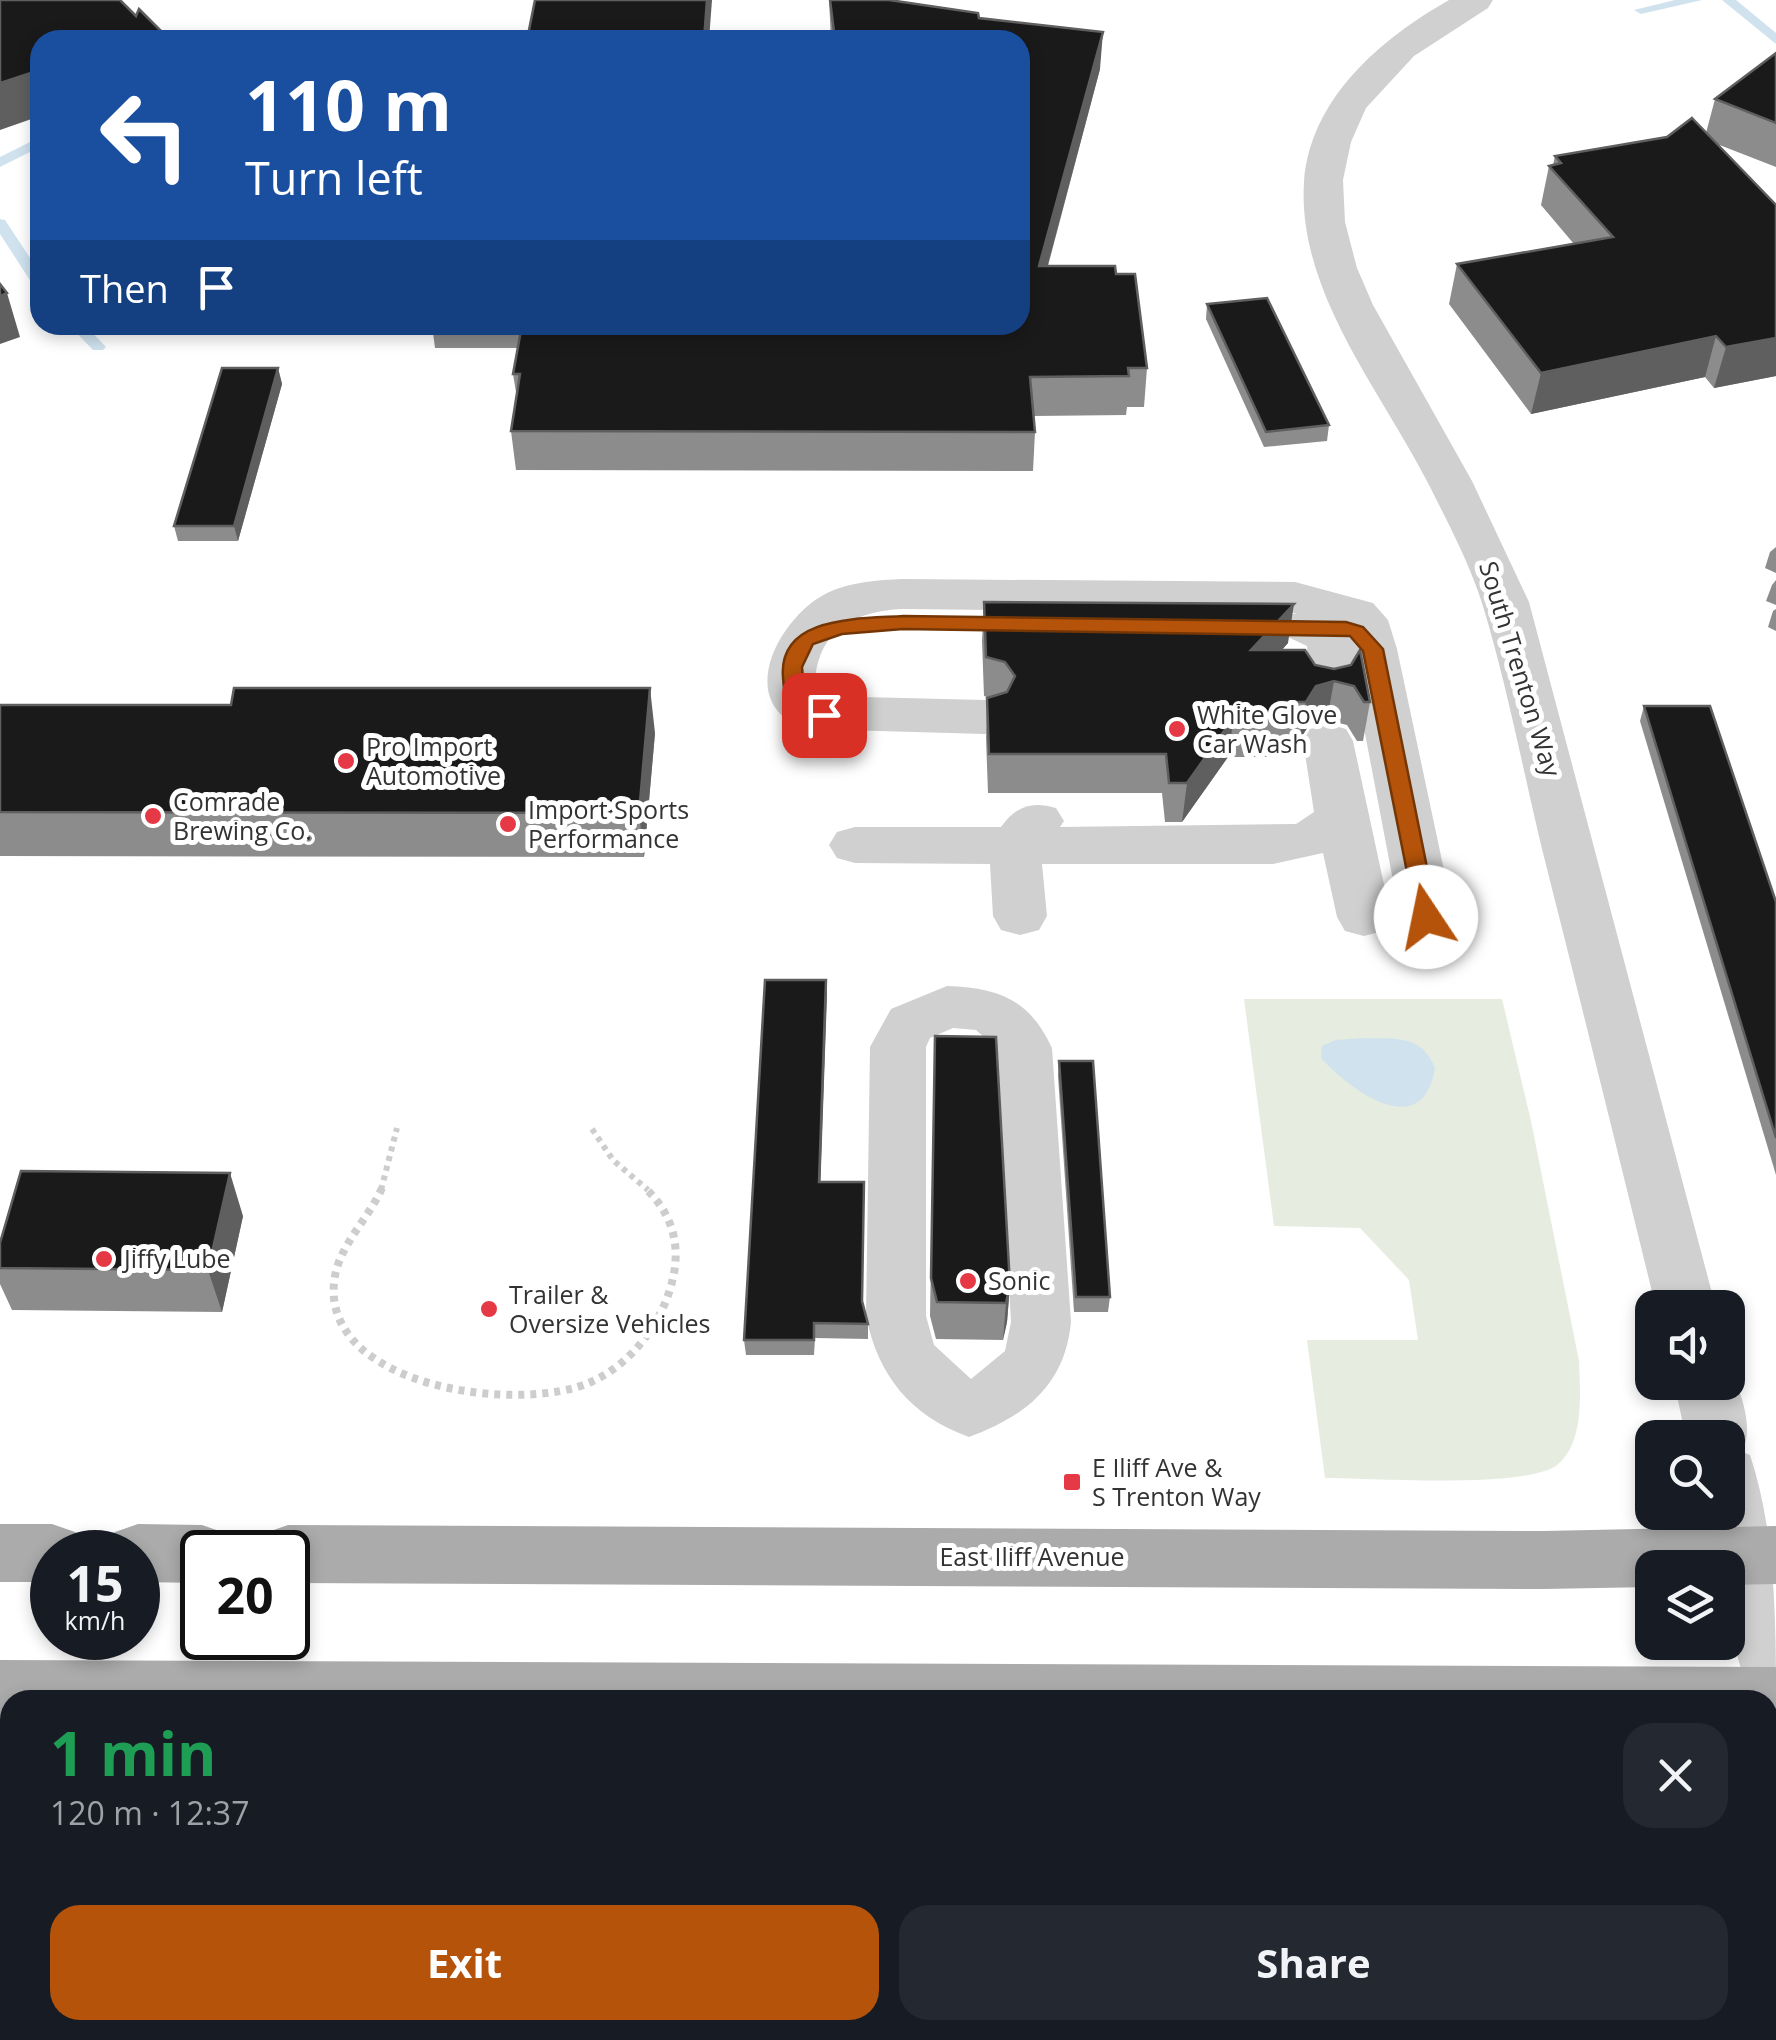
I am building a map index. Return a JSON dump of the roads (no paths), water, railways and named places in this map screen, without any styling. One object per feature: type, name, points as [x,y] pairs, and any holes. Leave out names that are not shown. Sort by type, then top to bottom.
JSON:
[{"type":"main road","points":[[0,1553],[30,1553]]},
{"type":"main road","name":"East Iliff Avenue","points":[[310,1554],[1525,1560],[1761,1555]]},
{"type":"street","name":"South Trenton Way","points":[[1475,0],[1402,46],[1374,71],[1348,103],[1328,152],[1324,216],[1336,266],[1352,304],[1468,515],[1505,602],[1681,1290]]},
{"type":"street","points":[[985,716],[808,712],[795,704],[791,688],[798,647],[825,616],[845,602],[877,596],[1267,596],[1309,599],[1356,614],[1368,628],[1373,649],[1426,917]]},
{"type":"street","points":[[798,647],[816,634],[840,627],[903,623],[1346,628],[1373,649]]},
{"type":"street","points":[[1304,626],[1327,635],[1333,646],[1333,670],[1326,689]]},
{"type":"street","points":[[1335,780],[1325,833],[1286,844],[1016,845],[855,829],[1070,814],[1311,813],[1328,806],[1335,780]]},
{"type":"street","points":[[1335,780],[1364,917]]},
{"type":"street","points":[[1020,916],[1016,845],[1033,822],[1070,814]]},
{"type":"street","points":[[947,1007],[986,1011],[1007,1020],[1019,1033],[1024,1048],[1040,1342],[1036,1360],[1022,1378],[969,1410],[947,1398],[912,1368],[899,1334],[895,1066],[901,1034],[910,1024],[947,1007]]},
{"type":"street","points":[[1745,1516],[1761,1555],[1776,1676]]},
{"type":"water","points":[[1336,1040],[1406,1041],[1429,1057],[1435,1068],[1428,1090],[1416,1103],[1402,1107],[1368,1096],[1321,1058],[1322,1046]]},
{"type":"waterway","points":[[1641,10],[1696,0]]},
{"type":"waterway","points":[[1728,0],[1776,40]]},
{"type":"waterway","points":[[0,163],[30,146]]},
{"type":"waterway","points":[[0,223],[30,270]]},
{"type":"waterway","points":[[87,335],[98,347]]},
{"type":"place","name":"White Glove Car Wash","points":[[1177,729]]},
{"type":"place","name":"Pro Import Automotive","points":[[346,761]]},
{"type":"place","name":"Comrade Brewing Co.","points":[[153,816]]},
{"type":"place","name":"Import Sports Performance","points":[[508,824]]},
{"type":"place","name":"Jiffy Lube","points":[[104,1259]]},
{"type":"place","name":"Sonic","points":[[968,1281]]},
{"type":"place","name":"Trailer & Oversize Vehicles","points":[[489,1309]]},
{"type":"place","name":"E Iliff Ave & S Trenton Way","points":[[1072,1482]]}]
